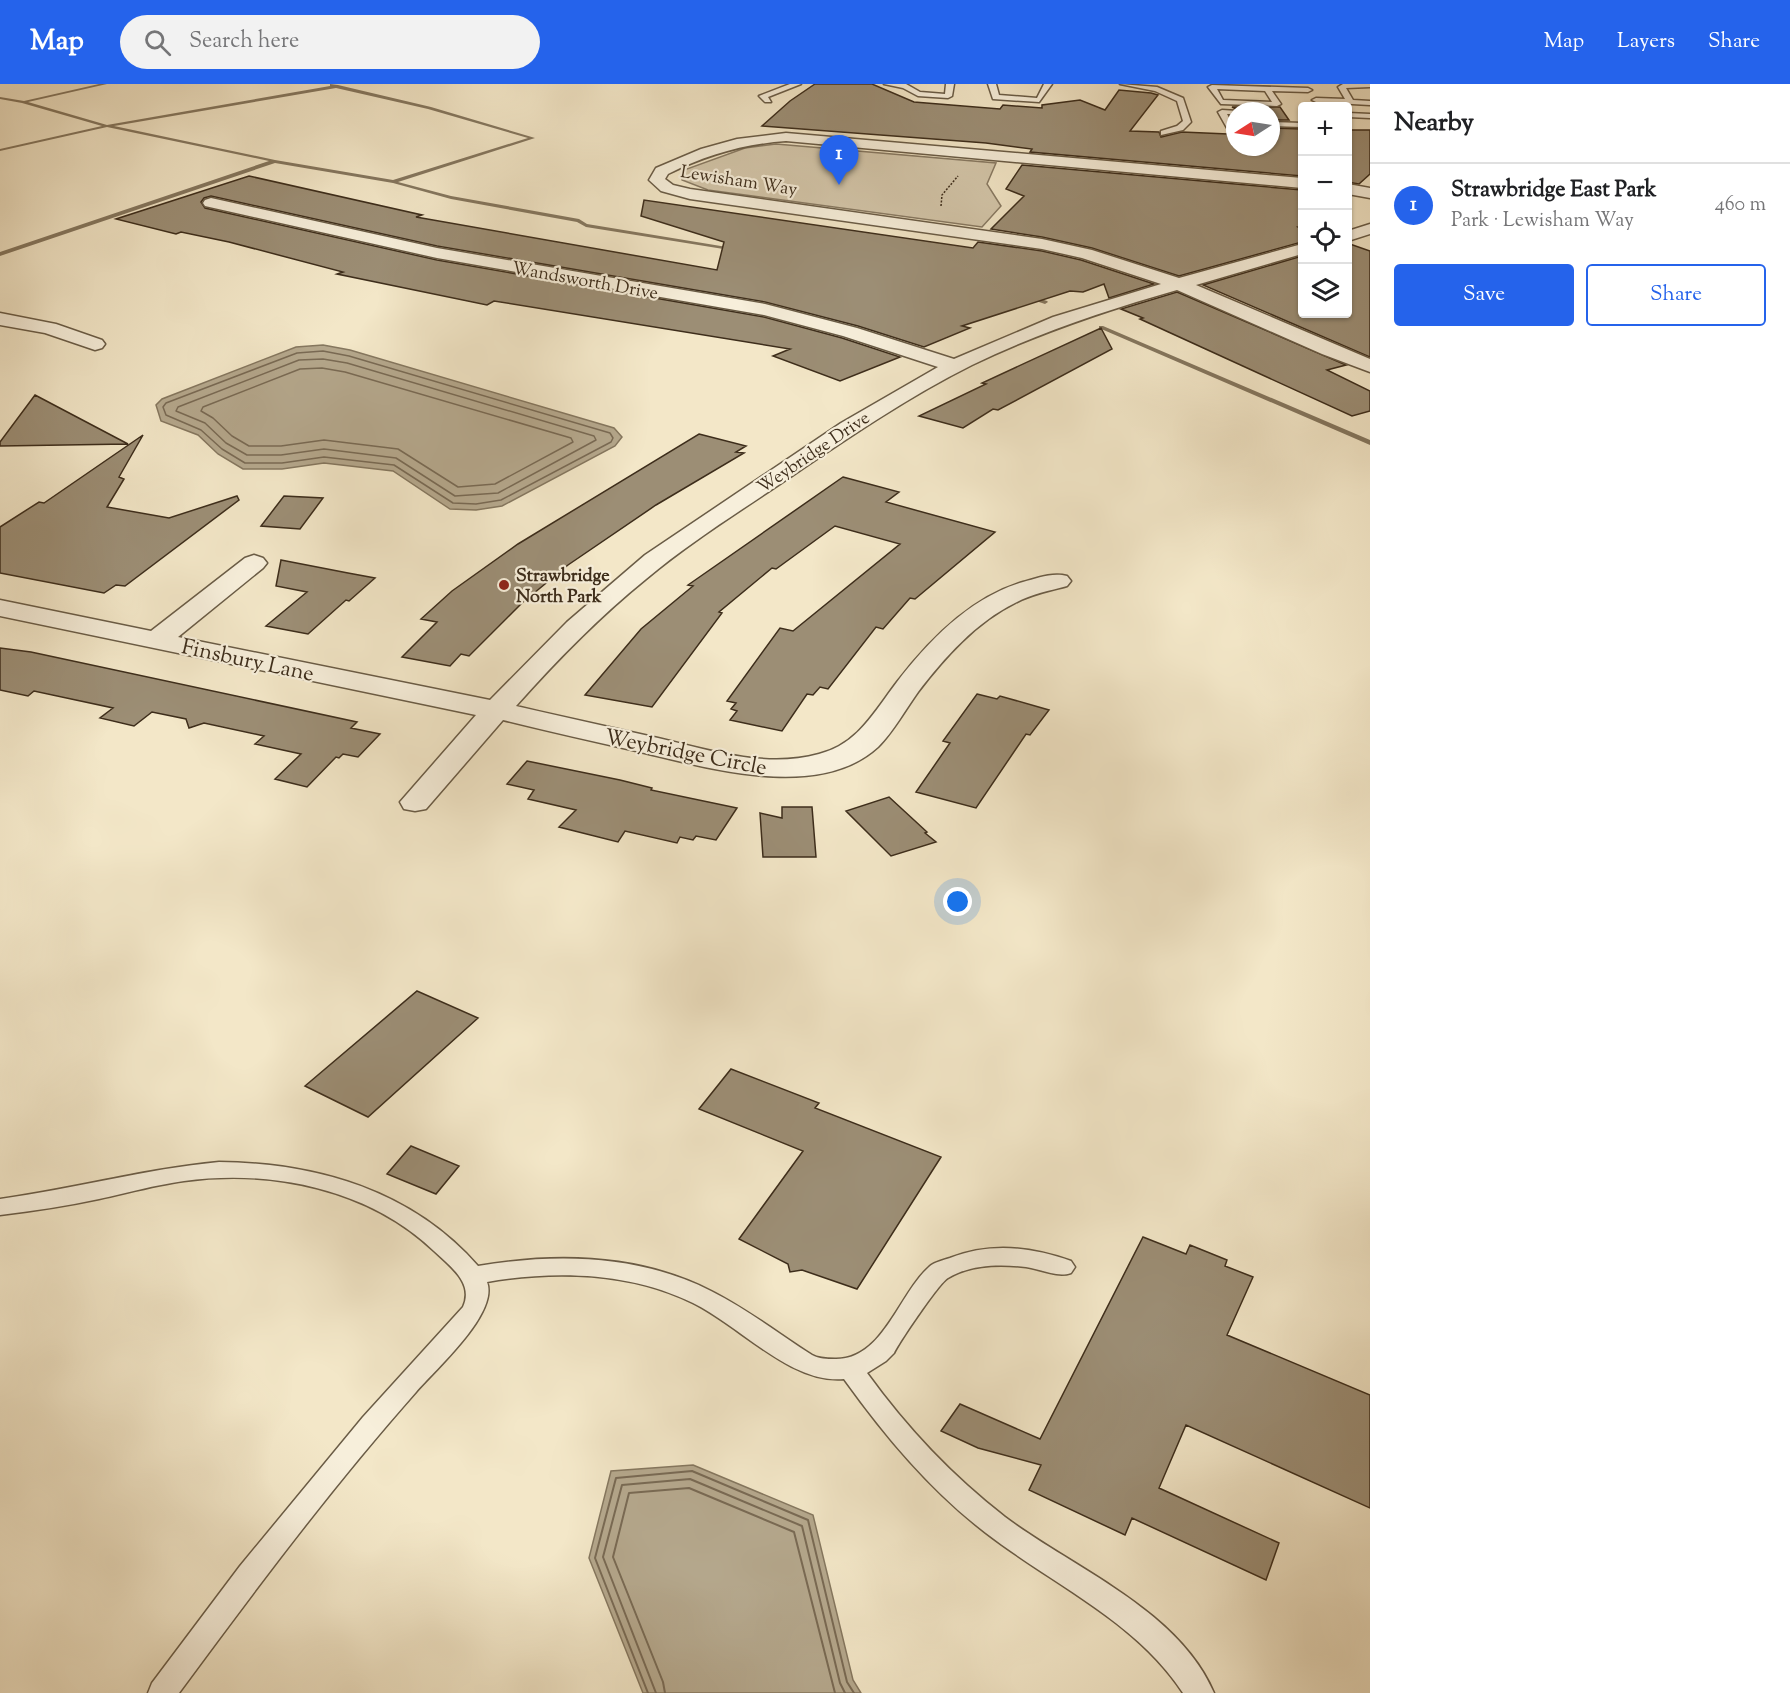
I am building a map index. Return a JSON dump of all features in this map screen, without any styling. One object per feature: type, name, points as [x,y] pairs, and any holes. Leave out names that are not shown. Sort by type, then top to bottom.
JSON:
[{"type":"street","name":"Lewisham Way","points":[[1181,285],[1117,260],[1066,248],[690,194],[667,188],[657,180],[661,171],[696,155],[738,142],[786,137],[1298,183]]},
{"type":"street","points":[[1118,186],[1128,167]]},
{"type":"street","points":[[1352,190],[1370,193]]},
{"type":"street","name":"Wandsworth Drive","points":[[211,203],[448,255],[765,310],[850,332],[955,366]]},
{"type":"street","points":[[1352,235],[1370,230]]},
{"type":"street","name":"Weybridge Drive","points":[[415,802],[495,710],[635,575],[850,426],[897,397],[955,366],[1026,334],[1298,250]]},
{"type":"street","points":[[1181,285],[1370,366]]},
{"type":"street","points":[[0,319],[48,328],[95,344]]},
{"type":"street","points":[[157,640],[254,563]]},
{"type":"street","name":"Weybridge Circle","points":[[495,710],[742,766],[775,769],[826,762],[850,753],[868,741],[923,666],[984,610],[1006,597],[1058,580]]},
{"type":"street","name":"Finsbury Lane","points":[[0,608],[495,710]]},
{"type":"lane","points":[[768,99],[763,96],[796,84]]},
{"type":"lane","points":[[888,84],[904,86],[918,94],[948,96],[950,84]]},
{"type":"lane","points":[[992,84],[996,97],[1039,100],[1048,84]]},
{"type":"lane","points":[[1124,84],[1157,89],[1180,100],[1187,122],[1180,128],[1164,133]]},
{"type":"lane","points":[[1350,101],[1342,87],[1347,84],[1370,85]]},
{"type":"lane","points":[[1267,89],[1277,104],[1221,102],[1212,87],[1267,89],[1306,87],[1317,102]]},
{"type":"lane","points":[[1334,102],[1370,103]]},
{"type":"lane","points":[[1352,115],[1370,116]]},
{"type":"lane","points":[[1280,124],[1298,125]]},
{"type":"lane","points":[[0,1207],[68,1197],[185,1172],[235,1169],[292,1175],[358,1192],[400,1211],[438,1238],[473,1276],[479,1288],[478,1302],[472,1312],[364,1432],[250,1575],[162,1693]]},
{"type":"lane","points":[[473,1276],[528,1267],[584,1267],[628,1273],[669,1284],[719,1306],[811,1366],[836,1371],[870,1362],[886,1346],[938,1272],[969,1260],[1005,1256],[1042,1260],[1063,1267]]},
{"type":"lane","points":[[850,1369],[876,1406],[930,1467],[996,1525],[1100,1594],[1171,1651],[1200,1693]]},
{"type":"path","points":[[944,210],[940,205],[942,195],[952,180],[962,173]]},
{"type":"shaded area","points":[[776,144],[996,163],[987,184],[1001,206],[982,227],[708,190],[682,180],[681,175],[684,170],[745,148]]},
{"type":"water","points":[[323,345],[350,350],[614,428],[622,437],[615,446],[502,506],[476,510],[450,509],[393,471],[324,463],[282,469],[243,469],[218,454],[198,435],[161,421],[156,405],[162,399],[296,347]]},
{"type":"water","points":[[693,1465],[813,1515],[853,1680],[861,1693],[643,1693],[589,1558],[611,1471]]},
{"type":"building","points":[[815,84],[872,84],[914,102],[1000,109],[1003,105],[1042,108],[1042,105],[1080,100],[1105,110],[1119,90],[1151,93],[1158,95],[1130,131],[1159,132],[1161,137],[1182,132],[1226,134],[1226,156],[1280,156],[1280,128],[1298,129],[1298,176],[1030,152],[1032,149],[986,143],[762,126],[790,101]]},
{"type":"building","points":[[1280,107],[1289,120],[1280,120]]},
{"type":"building","points":[[1352,130],[1370,130],[1370,174],[1359,184],[1352,183]]},
{"type":"building","points":[[1022,165],[1298,190],[1298,243],[1179,276],[1092,248],[991,229],[1024,196],[1006,189]]},
{"type":"building","points":[[249,176],[422,215],[416,217],[717,270],[724,242],[641,216],[644,200],[973,248],[978,242],[1042,251],[1081,260],[1154,284],[1109,298],[1104,284],[1083,292],[1070,291],[962,326],[970,328],[924,347],[858,326],[765,302],[437,246],[211,196],[204,198],[201,202],[205,208],[437,260],[764,317],[842,338],[900,357],[840,381],[773,356],[790,349],[494,301],[487,305],[337,274],[343,272],[229,242],[181,232],[176,234],[116,219]]},
{"type":"building","points":[[1352,245],[1370,251],[1370,357],[1203,285],[1298,257],[1298,318],[1352,318]]},
{"type":"building","points":[[1177,292],[1346,365],[1327,370],[1370,391],[1370,411],[1352,416],[1121,309]]},
{"type":"building","points":[[1101,328],[1112,349],[998,410],[993,409],[963,428],[919,416],[986,384],[982,383]]},
{"type":"building","points":[[35,395],[128,444],[0,446],[0,442]]},
{"type":"building","points":[[699,434],[746,446],[736,452],[744,453],[656,505],[568,565],[522,603],[469,656],[461,654],[450,666],[402,657],[437,622],[421,619],[452,591],[518,544]]},
{"type":"building","points":[[143,435],[119,477],[124,479],[107,507],[169,518],[237,496],[239,500],[125,586],[116,585],[104,593],[0,573],[0,527],[39,502],[44,503]]},
{"type":"building","points":[[843,477],[899,492],[886,502],[995,532],[915,599],[910,598],[883,629],[876,627],[828,689],[820,687],[813,695],[807,694],[782,731],[730,720],[737,711],[731,709],[736,703],[727,701],[780,628],[793,631],[900,544],[835,526],[776,569],[772,568],[719,612],[722,613],[652,707],[585,695],[641,629],[693,586],[688,585]]},
{"type":"building","points":[[284,496],[323,498],[300,529],[261,526]]},
{"type":"building","points":[[281,560],[375,578],[308,634],[266,626],[307,592],[276,586]]},
{"type":"building","points":[[0,648],[31,652],[357,722],[351,728],[380,734],[358,757],[343,754],[339,758],[336,757],[307,787],[275,779],[301,754],[255,744],[264,736],[204,723],[189,728],[186,719],[152,712],[134,726],[100,718],[113,708],[34,691],[28,696],[0,690]]},
{"type":"building","points":[[977,694],[997,699],[1000,696],[1049,710],[1030,735],[1026,734],[976,808],[916,792],[950,743],[943,741]]},
{"type":"building","points":[[527,761],[737,808],[716,840],[696,836],[693,840],[680,837],[677,843],[625,831],[618,842],[559,827],[576,810],[528,799],[534,790],[507,784]]},
{"type":"building","points":[[889,797],[936,842],[891,856],[846,811]]},
{"type":"building","points":[[782,807],[812,807],[816,857],[763,857],[760,813],[782,818]]},
{"type":"building","points":[[417,991],[478,1018],[368,1117],[305,1086]]},
{"type":"building","points":[[731,1069],[819,1103],[815,1108],[941,1157],[857,1289],[802,1270],[790,1272],[788,1264],[739,1239],[803,1151],[699,1109]]},
{"type":"building","points":[[411,1146],[459,1166],[436,1194],[387,1174]]},
{"type":"building","points":[[1143,1237],[1186,1254],[1190,1245],[1227,1260],[1225,1266],[1253,1277],[1227,1335],[1370,1395],[1370,1508],[1186,1425],[1159,1488],[1279,1543],[1266,1580],[1132,1518],[1125,1535],[1029,1490],[1041,1465],[978,1448],[941,1431],[960,1404],[1040,1439]]},
{"type":"waterway","points":[[26,101],[105,84]]},
{"type":"waterway","points":[[331,85],[336,86]]},
{"type":"waterway","points":[[107,126],[336,86]]},
{"type":"waterway","points":[[336,86],[429,108],[533,138],[393,182]]},
{"type":"waterway","points":[[0,98],[23,102],[107,126]]},
{"type":"waterway","points":[[0,150],[107,126]]},
{"type":"waterway","points":[[107,126],[275,161]]},
{"type":"waterway","points":[[0,254],[275,161]]},
{"type":"waterway","points":[[275,161],[393,182]]},
{"type":"waterway","points":[[393,182],[451,197],[579,221],[586,225],[736,249]]},
{"type":"waterway","points":[[1026,296],[1045,302]]},
{"type":"waterway","points":[[1101,327],[1370,443]]},
{"type":"place","name":"Strawbridge East Park","points":[[839,185]]},
{"type":"place","name":"Strawbridge North Park","points":[[504,585]]}]
